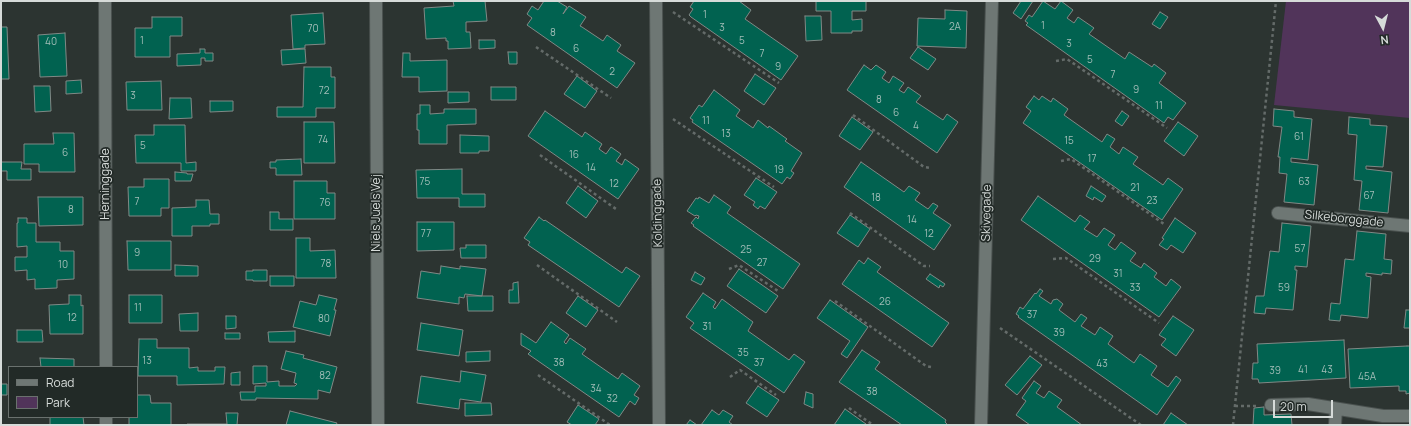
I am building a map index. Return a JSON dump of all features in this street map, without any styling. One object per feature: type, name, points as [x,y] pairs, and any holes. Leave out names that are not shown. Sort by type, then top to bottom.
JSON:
[{"type":"street","name":"Herninggade","points":[[105,1],[106,366]]},
{"type":"street","name":"Niels Juels Vej","points":[[376,1],[378,425]]},
{"type":"street","name":"Koldinggade","points":[[656,1],[659,425]]},
{"type":"street","name":"Skivegade","points":[[981,425],[992,1]]},
{"type":"street","name":"Silkeborggade","points":[[1278,212],[1410,226]]},
{"type":"street","points":[[1271,405],[1308,404],[1336,409],[1383,421],[1410,416]]},
{"type":"street","points":[[1335,425],[1336,409]]},
{"type":"path","points":[[656,1],[779,83]]},
{"type":"path","points":[[1234,425],[1276,1]]},
{"type":"path","points":[[536,47],[611,98]]},
{"type":"path","points":[[1056,61],[1067,59],[1167,128]]},
{"type":"path","points":[[657,108],[774,187]]},
{"type":"path","points":[[853,115],[924,167],[931,168]]},
{"type":"path","points":[[540,155],[616,208]]},
{"type":"path","points":[[1061,161],[1071,159],[1164,224]]},
{"type":"path","points":[[850,214],[924,266],[930,266]]},
{"type":"path","points":[[1053,259],[1066,258],[1159,323]]},
{"type":"path","points":[[729,269],[739,264],[778,290]]},
{"type":"path","points":[[537,265],[617,322]]},
{"type":"path","points":[[835,301],[926,366],[931,366]]},
{"type":"path","points":[[983,327],[1001,328],[1141,425]]},
{"type":"path","points":[[730,377],[740,370],[776,395]]},
{"type":"path","points":[[538,375],[610,425]]},
{"type":"path","points":[[1235,406],[1271,405]]},
{"type":"path","points":[[849,408],[873,425]]},
{"type":"green space","points":[[1286,1],[1410,1],[1410,118],[1274,105]]},
{"type":"building","points":[[453,1],[485,1],[487,21],[466,22],[466,32],[470,32],[471,48],[448,49],[448,41],[446,41],[446,38],[426,39],[424,8],[454,6]]},
{"type":"building","points":[[544,1],[557,1],[567,7],[563,14],[569,6],[586,17],[580,26],[603,41],[607,35],[621,45],[617,51],[635,63],[617,88],[527,25],[532,18],[527,14],[532,6],[538,10]]},
{"type":"building","points":[[694,1],[739,1],[751,10],[745,19],[798,56],[781,80],[691,17],[689,15],[693,9],[690,7]]},
{"type":"building","points":[[816,1],[866,1],[866,11],[852,11],[852,20],[862,19],[862,31],[852,31],[852,33],[831,33],[831,11],[816,11]]},
{"type":"building","points":[[1021,1],[1033,1],[1021,19],[1013,13]]},
{"type":"building","points":[[1043,1],[1055,9],[1061,1],[1073,10],[1067,18],[1074,23],[1078,17],[1094,28],[1089,34],[1125,59],[1129,52],[1152,67],[1154,64],[1166,73],[1159,83],[1186,103],[1173,120],[1168,117],[1164,123],[1026,25],[1028,23],[1025,21],[1029,15],[1032,17]]},
{"type":"building","points":[[945,10],[967,11],[966,48],[917,46],[918,18],[945,19]]},
{"type":"building","points":[[1160,12],[1168,17],[1160,29],[1152,24]]},
{"type":"building","points":[[323,13],[325,44],[305,45],[305,48],[293,49],[291,15]]},
{"type":"building","points":[[805,16],[821,16],[822,40],[806,41]]},
{"type":"building","points":[[152,17],[182,17],[182,36],[170,36],[170,57],[135,57],[135,28],[152,28]]},
{"type":"building","points":[[1,27],[7,27],[9,79],[1,79]]},
{"type":"building","points":[[65,33],[67,76],[40,77],[38,35]]},
{"type":"building","points":[[479,40],[495,40],[495,48],[479,49]]},
{"type":"building","points":[[918,47],[936,59],[928,70],[910,58]]},
{"type":"building","points":[[200,49],[205,49],[205,53],[213,53],[213,61],[205,61],[205,58],[201,58],[201,65],[177,66],[177,54],[200,53]]},
{"type":"building","points":[[305,49],[306,63],[282,65],[281,50]]},
{"type":"building","points":[[508,52],[517,52],[517,64],[509,64]]},
{"type":"building","points":[[403,53],[410,53],[410,61],[447,60],[447,91],[419,92],[419,77],[402,77]]},
{"type":"building","points":[[864,65],[871,70],[876,65],[886,72],[882,78],[889,83],[893,76],[904,83],[899,90],[904,93],[908,87],[921,96],[916,102],[943,120],[947,114],[958,122],[937,153],[847,90]]},
{"type":"building","points":[[304,67],[331,67],[331,77],[335,77],[335,108],[316,108],[316,117],[277,117],[277,107],[303,107]]},
{"type":"building","points":[[755,74],[776,88],[764,105],[744,91]]},
{"type":"building","points":[[577,76],[597,91],[585,108],[564,94]]},
{"type":"building","points":[[81,80],[82,93],[66,94],[66,81]]},
{"type":"building","points":[[161,81],[162,110],[127,110],[126,82]]},
{"type":"building","points":[[34,86],[50,86],[51,111],[35,112]]},
{"type":"building","points":[[491,87],[516,87],[516,100],[491,100]]},
{"type":"building","points":[[714,90],[740,110],[736,116],[753,128],[758,120],[768,128],[769,126],[787,139],[785,141],[802,153],[791,171],[794,173],[790,179],[787,177],[782,184],[692,122],[693,120],[690,118],[699,105],[702,107]]},
{"type":"building","points":[[448,92],[469,92],[469,102],[448,103]]},
{"type":"building","points":[[1034,96],[1039,100],[1042,96],[1051,102],[1053,98],[1068,109],[1064,115],[1102,142],[1107,134],[1115,139],[1110,147],[1119,154],[1123,147],[1138,157],[1133,164],[1163,185],[1168,178],[1183,189],[1162,220],[1023,123],[1031,111],[1026,107]]},
{"type":"building","points":[[170,98],[191,98],[192,118],[169,119]]},
{"type":"building","points":[[210,101],[233,101],[233,111],[210,112]]},
{"type":"building","points":[[420,105],[430,105],[430,114],[444,113],[444,109],[476,109],[476,124],[447,125],[447,144],[419,144],[417,114],[420,114]]},
{"type":"building","points":[[1274,109],[1294,111],[1294,117],[1312,119],[1308,160],[1291,158],[1291,162],[1318,165],[1314,205],[1284,202],[1287,174],[1279,173],[1280,157],[1278,157],[1282,127],[1273,126]]},
{"type":"building","points":[[545,111],[582,137],[585,132],[602,144],[599,149],[606,154],[611,147],[621,154],[616,161],[622,165],[625,159],[639,169],[618,199],[528,136]]},
{"type":"building","points":[[1122,111],[1129,116],[1122,126],[1115,121]]},
{"type":"building","points":[[852,117],[873,132],[860,150],[839,136]]},
{"type":"building","points":[[1349,117],[1370,119],[1370,125],[1387,126],[1383,167],[1366,166],[1366,169],[1392,172],[1388,213],[1359,210],[1362,181],[1354,180],[1357,135],[1348,134]]},
{"type":"building","points":[[304,122],[334,122],[335,163],[304,163]]},
{"type":"building","points":[[1178,122],[1198,136],[1184,156],[1164,141]]},
{"type":"building","points":[[154,125],[185,125],[186,163],[196,162],[196,171],[181,171],[181,163],[136,163],[135,135],[154,135]]},
{"type":"building","points":[[53,133],[74,133],[75,172],[39,172],[39,164],[24,164],[24,144],[54,144]]},
{"type":"building","points":[[460,135],[489,136],[489,151],[479,151],[479,153],[460,153]]},
{"type":"building","points":[[301,159],[302,175],[276,175],[276,168],[270,168],[270,162],[276,162],[276,160]]},
{"type":"building","points":[[1,162],[22,162],[21,169],[31,169],[31,180],[7,180],[7,171],[1,171]]},
{"type":"building","points":[[861,162],[904,192],[909,186],[920,193],[915,200],[928,209],[933,203],[938,206],[933,213],[951,225],[934,250],[844,187]]},
{"type":"building","points":[[462,169],[462,194],[485,194],[485,207],[459,207],[459,198],[417,198],[416,170]]},
{"type":"building","points":[[175,172],[193,174],[191,181],[175,181]]},
{"type":"building","points":[[756,178],[777,192],[765,209],[760,206],[758,209],[753,205],[755,202],[744,195]]},
{"type":"building","points":[[144,179],[169,179],[169,208],[161,208],[161,216],[129,216],[128,187],[144,187]]},
{"type":"building","points":[[294,181],[327,181],[327,193],[335,193],[335,219],[294,219]]},
{"type":"building","points":[[578,186],[598,201],[586,218],[566,203]]},
{"type":"building","points":[[1091,186],[1106,196],[1102,202],[1094,197],[1093,200],[1086,196]]},
{"type":"building","points":[[714,195],[731,207],[727,213],[800,264],[783,289],[693,226],[694,225],[691,223],[696,217],[698,219],[699,216],[695,216],[687,211],[696,198],[698,199],[699,197],[709,203]]},
{"type":"building","points":[[1038,196],[1075,222],[1080,215],[1090,222],[1084,229],[1097,237],[1104,228],[1115,235],[1108,245],[1115,250],[1121,242],[1136,253],[1130,261],[1141,268],[1144,263],[1157,273],[1154,277],[1166,286],[1171,279],[1181,287],[1159,317],[1021,220]]},
{"type":"building","points":[[38,197],[83,197],[83,225],[39,226]]},
{"type":"building","points":[[196,200],[209,200],[210,214],[219,214],[219,224],[210,224],[210,226],[192,226],[192,236],[172,236],[172,208],[196,207]]},
{"type":"building","points":[[270,212],[279,212],[279,219],[293,219],[293,230],[270,230]]},
{"type":"building","points":[[850,215],[870,229],[858,247],[837,233]]},
{"type":"building","points":[[539,217],[622,273],[626,267],[640,276],[619,307],[528,245],[530,242],[524,238]]},
{"type":"building","points":[[18,218],[27,218],[27,223],[36,223],[36,242],[60,242],[60,251],[74,251],[74,279],[57,280],[57,288],[35,289],[35,279],[27,280],[27,270],[15,271],[15,257],[27,257],[27,246],[17,247]]},
{"type":"building","points":[[1175,218],[1196,233],[1183,253],[1171,245],[1167,250],[1159,245],[1164,239],[1162,238]]},
{"type":"building","points":[[417,222],[454,222],[454,250],[417,251]]},
{"type":"building","points":[[1282,223],[1311,226],[1307,267],[1295,266],[1295,270],[1297,270],[1293,310],[1266,308],[1265,314],[1254,313],[1256,296],[1264,296],[1270,251],[1279,252]]},
{"type":"building","points":[[1357,231],[1386,234],[1384,259],[1392,260],[1391,274],[1382,273],[1382,275],[1366,273],[1366,276],[1371,277],[1368,318],[1341,315],[1340,321],[1329,320],[1331,303],[1340,304],[1345,259],[1354,260]]},
{"type":"building","points":[[296,238],[310,238],[310,251],[335,250],[336,278],[296,278]]},
{"type":"building","points":[[127,241],[171,241],[171,270],[128,270]]},
{"type":"building","points":[[466,245],[486,245],[486,258],[461,258],[460,248],[466,248]]},
{"type":"building","points":[[868,258],[881,267],[877,272],[949,323],[932,347],[842,284],[859,260],[864,264]]},
{"type":"building","points":[[175,265],[198,266],[198,276],[175,276]]},
{"type":"building","points":[[441,266],[460,269],[460,266],[486,269],[482,296],[465,294],[464,298],[459,297],[459,304],[417,298],[421,271],[440,274]]},
{"type":"building","points":[[739,269],[778,296],[766,313],[727,286]]},
{"type":"building","points":[[267,270],[267,281],[246,280],[246,271]]},
{"type":"building","points":[[695,272],[705,278],[701,285],[691,280]]},
{"type":"building","points":[[930,274],[945,284],[943,287],[940,285],[939,288],[926,279]]},
{"type":"building","points":[[270,276],[294,276],[294,286],[270,286]]},
{"type":"building","points":[[518,282],[519,303],[509,303],[509,290],[513,290],[513,283]]},
{"type":"building","points":[[1040,289],[1043,291],[1039,296],[1051,304],[1053,300],[1057,299],[1063,304],[1059,310],[1075,322],[1081,314],[1087,318],[1081,326],[1095,335],[1100,327],[1113,336],[1108,344],[1134,363],[1140,354],[1157,366],[1151,375],[1168,387],[1176,376],[1181,380],[1157,415],[1018,317],[1019,316],[1016,314],[1020,307],[1023,309],[1035,293],[1036,294]]},
{"type":"building","points":[[703,293],[716,302],[713,307],[715,309],[722,299],[753,322],[748,331],[789,360],[794,354],[805,362],[784,393],[690,328],[694,323],[686,317]]},
{"type":"building","points":[[69,295],[81,295],[81,306],[83,305],[83,334],[50,334],[49,305],[69,304]]},
{"type":"building","points":[[129,295],[162,295],[162,323],[129,323]]},
{"type":"building","points":[[319,295],[337,299],[330,336],[293,327],[300,301],[316,305]]},
{"type":"building","points":[[467,296],[493,296],[493,311],[468,311]]},
{"type":"building","points":[[578,296],[598,310],[586,327],[566,313]]},
{"type":"building","points":[[830,300],[868,327],[847,358],[841,354],[850,341],[817,318]]},
{"type":"building","points":[[1406,310],[1410,310],[1410,328],[1404,328]]},
{"type":"building","points":[[198,313],[198,331],[180,331],[179,314]]},
{"type":"building","points":[[226,316],[236,316],[236,328],[226,329]]},
{"type":"building","points":[[1173,316],[1194,330],[1176,356],[1161,345],[1166,339],[1159,335]]},
{"type":"building","points":[[551,322],[569,335],[564,342],[566,344],[570,338],[586,349],[582,354],[618,379],[622,373],[640,386],[634,395],[639,398],[635,405],[630,401],[619,417],[528,354],[531,351],[521,345],[521,333],[536,343]]},
{"type":"building","points":[[421,323],[463,330],[459,356],[417,350]]},
{"type":"building","points":[[17,330],[42,330],[43,342],[17,342]]},
{"type":"building","points":[[295,331],[295,342],[269,342],[268,332]]},
{"type":"building","points":[[225,333],[240,333],[240,339],[225,339]]},
{"type":"building","points":[[139,339],[157,339],[157,348],[189,348],[189,368],[198,367],[198,371],[215,371],[215,367],[225,367],[224,384],[177,385],[177,376],[138,376]]},
{"type":"building","points":[[1344,340],[1346,378],[1259,383],[1258,379],[1252,379],[1253,363],[1258,363],[1257,344]]},
{"type":"building","points":[[1410,346],[1410,393],[1406,394],[1406,391],[1399,391],[1399,386],[1350,388],[1348,349]]},
{"type":"building","points":[[862,350],[880,362],[875,369],[946,420],[945,422],[948,425],[902,425],[839,382]]},
{"type":"building","points":[[286,351],[304,355],[303,358],[337,367],[330,393],[318,390],[318,399],[256,398],[256,400],[241,400],[240,392],[255,392],[255,386],[266,386],[266,383],[253,384],[253,366],[267,366],[267,382],[279,381],[279,386],[295,386],[297,384],[294,383],[296,373],[281,369]]},
{"type":"building","points":[[490,351],[490,361],[466,362],[466,352]]},
{"type":"building","points":[[1030,356],[1042,365],[1017,395],[1005,385]]},
{"type":"building","points":[[40,358],[74,359],[74,366],[41,366]]},
{"type":"building","points":[[461,371],[486,375],[481,402],[460,399],[459,409],[417,403],[421,376],[460,382]]},
{"type":"building","points":[[240,372],[240,385],[231,385],[231,373]]},
{"type":"building","points":[[1034,381],[1041,386],[1036,393],[1044,398],[1049,391],[1062,400],[1057,407],[1082,425],[1030,425],[1016,415],[1026,401],[1022,398]]},
{"type":"building","points":[[1,384],[7,384],[7,395],[1,395]]},
{"type":"building","points":[[758,386],[779,400],[767,417],[746,403]]},
{"type":"building","points":[[806,392],[813,394],[813,408],[804,404]]},
{"type":"building","points":[[138,395],[150,395],[151,403],[171,403],[171,425],[129,425],[129,418],[138,418]]},
{"type":"building","points":[[465,403],[491,403],[492,415],[465,416]]},
{"type":"building","points":[[578,405],[599,419],[595,425],[572,425],[567,422]]},
{"type":"building","points":[[1264,407],[1264,415],[1291,414],[1292,425],[1253,425],[1254,408]]},
{"type":"building","points":[[845,409],[866,424],[834,425]]},
{"type":"building","points":[[712,410],[719,415],[723,410],[733,416],[729,422],[733,425],[701,425]]},
{"type":"building","points":[[290,411],[337,423],[336,425],[286,425]]},
{"type":"building","points":[[226,413],[238,413],[237,425],[187,425],[227,424]]},
{"type":"building","points":[[1171,413],[1188,425],[1163,425]]},
{"type":"building","points":[[50,418],[83,418],[84,425],[50,425]]},
{"type":"building","points":[[690,420],[697,425],[686,425]]}]
